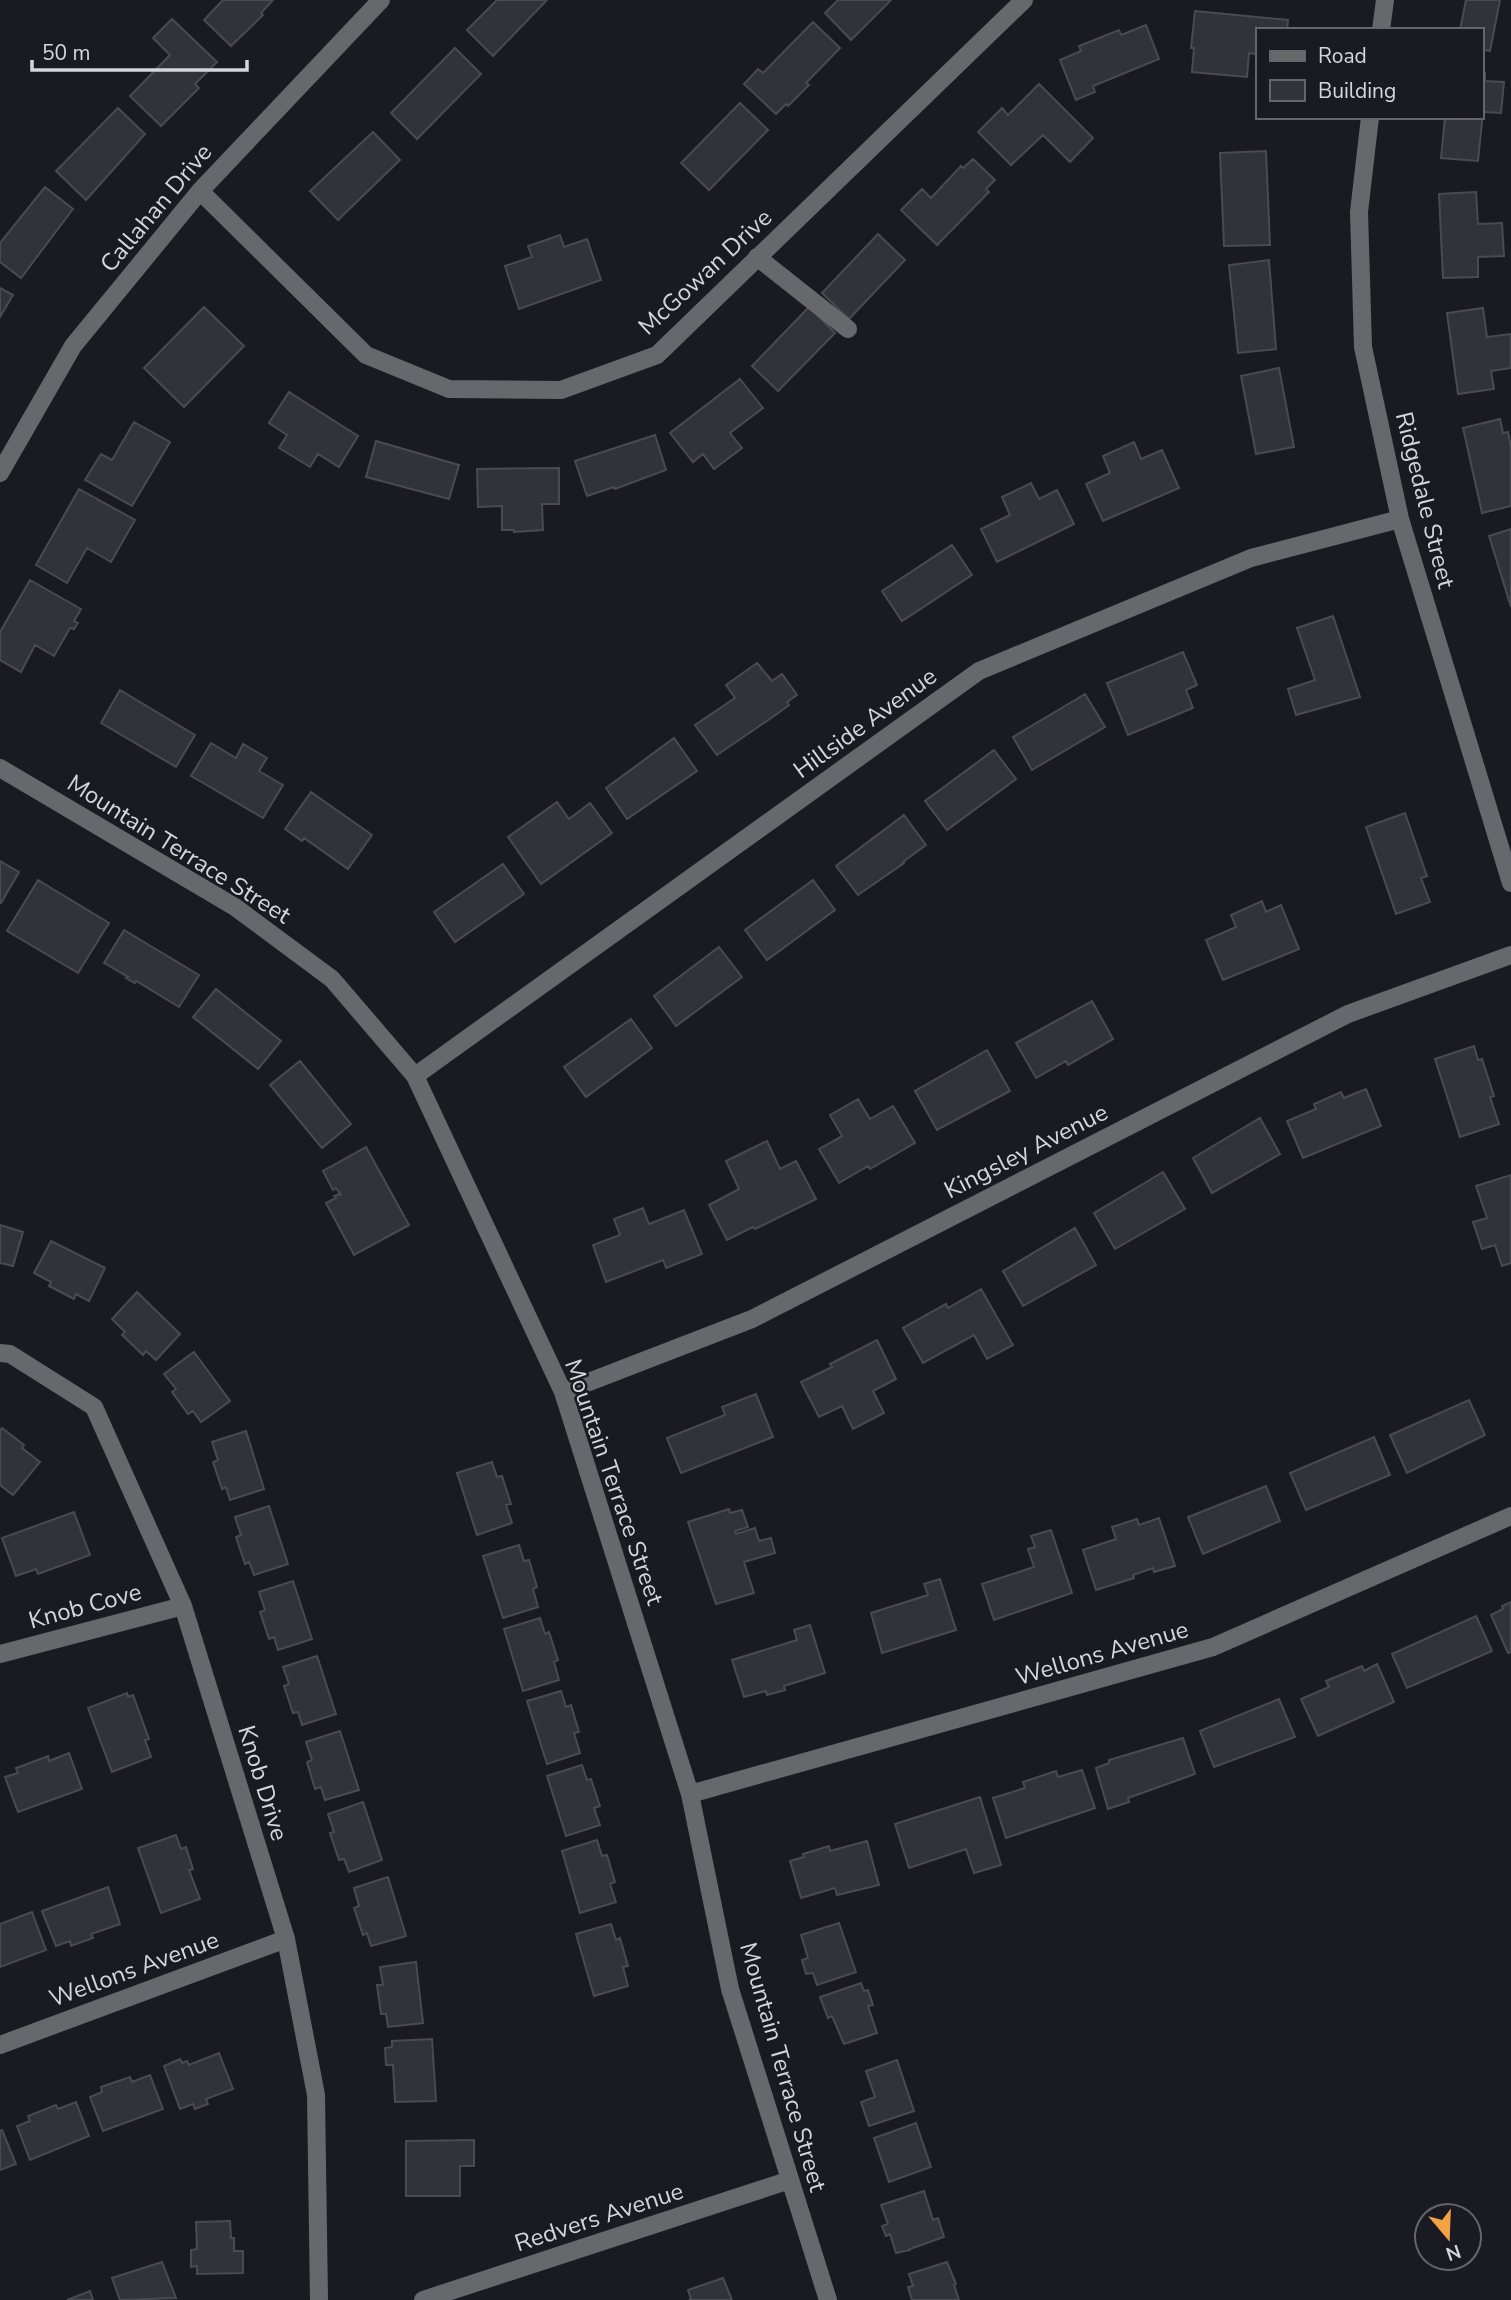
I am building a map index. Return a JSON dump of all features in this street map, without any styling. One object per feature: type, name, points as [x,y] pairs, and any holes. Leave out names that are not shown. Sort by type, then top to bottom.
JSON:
[{"type":"street","name":"Callahan Drive","points":[[0,473],[73,346],[200,191],[381,0]]},
{"type":"street","name":"McGowan Drive","points":[[200,191],[366,355],[449,389],[561,390],[657,355],[1024,0]]},
{"type":"street","points":[[1381,28],[1384,0]]},
{"type":"street","name":"Ridgedale Street","points":[[1370,119],[1359,212],[1363,346],[1400,519],[1511,883]]},
{"type":"street","points":[[757,257],[848,329]]},
{"type":"street","name":"Hillside Avenue","points":[[415,1076],[979,671],[1251,558],[1400,519]]},
{"type":"street","name":"Mountain Terrace Street","points":[[0,768],[235,907],[331,979],[415,1076],[563,1392],[690,1794],[730,1989],[828,2300]]},
{"type":"street","name":"Kingsley Avenue","points":[[563,1392],[752,1319],[1348,1014],[1511,955]]},
{"type":"street","name":"Knob Drive","points":[[0,1353],[10,1354],[94,1407],[183,1606],[286,1939],[316,2095],[319,2300]]},
{"type":"street","name":"Wellons Avenue","points":[[690,1794],[1213,1647],[1511,1516]]},
{"type":"street","name":"Knob Cove","points":[[0,1654],[183,1606]]},
{"type":"street","name":"Wellons Avenue","points":[[0,2045],[286,1939]]},
{"type":"street","name":"Redvers Avenue","points":[[423,2300],[790,2180]]},
{"type":"building","points":[[223,0],[273,0],[261,13],[263,15],[231,46],[204,20]]},
{"type":"building","points":[[497,0],[547,0],[493,56],[467,30]]},
{"type":"building","points":[[838,0],[891,0],[851,40],[825,13]]},
{"type":"building","points":[[1466,0],[1500,0],[1490,51],[1483,49],[1483,28],[1460,28]]},
{"type":"building","points":[[1195,11],[1288,20],[1287,28],[1256,28],[1256,54],[1249,53],[1247,77],[1192,72],[1194,48],[1191,48]]},
{"type":"building","points":[[172,19],[217,62],[195,84],[199,88],[161,126],[130,96],[170,55],[153,38]]},
{"type":"building","points":[[813,22],[840,48],[806,83],[809,85],[776,114],[744,84],[758,69],[763,73]]},
{"type":"building","points":[[1146,25],[1159,59],[1093,86],[1095,92],[1076,100],[1060,60],[1081,51],[1079,46],[1119,30],[1121,35]]},
{"type":"building","points":[[455,48],[481,74],[417,139],[391,113]]},
{"type":"building","points":[[1483,73],[1485,81],[1504,82],[1501,113],[1483,112]]},
{"type":"building","points":[[1039,84],[1093,138],[1070,162],[1043,135],[1011,165],[978,132],[1002,108],[1008,115]]},
{"type":"building","points":[[740,103],[768,130],[709,190],[681,163]]},
{"type":"building","points":[[118,108],[145,134],[86,200],[56,171]]},
{"type":"building","points":[[1445,119],[1482,119],[1478,161],[1441,158]]},
{"type":"building","points":[[373,132],[400,160],[338,220],[310,191]]},
{"type":"building","points":[[1266,151],[1270,245],[1224,246],[1220,153]]},
{"type":"building","points":[[973,159],[995,180],[986,189],[989,192],[937,245],[901,210],[922,189],[931,198],[961,166],[963,168]]},
{"type":"building","points":[[45,187],[73,209],[21,278],[0,262],[0,243]]},
{"type":"building","points":[[1476,192],[1478,224],[1502,223],[1504,256],[1478,257],[1478,277],[1443,278],[1439,194]]},
{"type":"building","points":[[878,234],[905,260],[849,319],[822,293]]},
{"type":"building","points":[[560,235],[564,247],[587,239],[601,280],[519,309],[505,266],[532,257],[528,246]]},
{"type":"building","points":[[1269,260],[1276,349],[1238,353],[1229,265]]},
{"type":"building","points":[[0,288],[13,295],[0,317]]},
{"type":"building","points":[[204,307],[244,346],[184,407],[144,368]]},
{"type":"building","points":[[809,307],[835,333],[778,391],[752,366]]},
{"type":"building","points":[[1483,308],[1487,337],[1511,334],[1511,368],[1491,371],[1494,389],[1458,394],[1447,313]]},
{"type":"building","points":[[1279,368],[1294,447],[1256,454],[1241,376]]},
{"type":"building","points":[[740,379],[763,408],[730,433],[742,448],[714,469],[703,454],[693,462],[670,433]]},
{"type":"building","points":[[289,392],[358,436],[339,467],[318,454],[310,467],[279,448],[287,435],[269,423]]},
{"type":"building","points":[[1500,419],[1503,433],[1508,432],[1511,447],[1511,506],[1482,513],[1463,428]]},
{"type":"building","points":[[134,422],[170,442],[132,506],[85,480],[101,454],[112,460]]},
{"type":"building","points":[[655,435],[666,470],[615,489],[614,487],[587,496],[575,461]]},
{"type":"building","points":[[376,441],[459,465],[449,499],[366,477]]},
{"type":"building","points":[[1134,442],[1141,459],[1162,450],[1179,488],[1103,521],[1086,484],[1110,473],[1103,456]]},
{"type":"building","points":[[559,468],[559,504],[542,504],[543,530],[502,530],[502,506],[478,507],[477,469]]},
{"type":"building","points":[[1031,483],[1039,499],[1057,490],[1074,524],[997,562],[981,529],[1010,515],[1002,497]]},
{"type":"building","points":[[79,489],[135,520],[111,562],[87,548],[67,583],[36,565]]},
{"type":"building","points":[[1511,529],[1511,607],[1489,536]]},
{"type":"building","points":[[952,545],[972,575],[902,621],[882,591]]},
{"type":"building","points":[[30,580],[81,609],[74,621],[78,623],[74,629],[70,628],[54,656],[35,645],[21,672],[0,660],[0,632]]},
{"type":"building","points":[[1333,616],[1360,697],[1296,715],[1288,689],[1315,680],[1297,628]]},
{"type":"building","points":[[1183,652],[1197,685],[1186,690],[1193,708],[1128,735],[1107,683]]},
{"type":"building","points":[[757,663],[772,681],[782,674],[797,695],[777,714],[717,755],[695,725],[735,698],[726,685]]},
{"type":"building","points":[[120,690],[195,735],[176,767],[101,723]]},
{"type":"building","points":[[1085,694],[1105,727],[1032,770],[1013,737]]},
{"type":"building","points":[[674,738],[697,771],[627,819],[606,788]]},
{"type":"building","points":[[211,743],[236,758],[243,744],[267,758],[259,771],[283,785],[263,818],[191,776]]},
{"type":"building","points":[[994,750],[1016,779],[947,830],[925,801]]},
{"type":"building","points":[[311,792],[372,835],[348,869],[304,838],[302,841],[285,829]]},
{"type":"building","points":[[557,802],[569,819],[590,803],[612,833],[541,884],[508,837]]},
{"type":"building","points":[[1405,813],[1427,876],[1421,878],[1430,902],[1396,914],[1366,827]]},
{"type":"building","points":[[904,815],[926,845],[858,895],[836,866]]},
{"type":"building","points":[[0,861],[19,872],[1,903],[0,903]]},
{"type":"building","points":[[503,864],[524,894],[455,942],[434,912]]},
{"type":"building","points":[[38,880],[109,923],[78,973],[7,931]]},
{"type":"building","points":[[813,880],[835,910],[767,960],[745,930]]},
{"type":"building","points":[[1262,901],[1266,912],[1281,905],[1299,949],[1223,980],[1206,940],[1236,927],[1231,915]]},
{"type":"building","points":[[124,930],[199,975],[179,1007],[104,963]]},
{"type":"building","points":[[719,947],[742,977],[676,1026],[654,996]]},
{"type":"building","points":[[216,989],[281,1041],[258,1069],[193,1017]]},
{"type":"building","points":[[1092,1001],[1113,1039],[1068,1065],[1066,1061],[1036,1078],[1016,1043]]},
{"type":"building","points":[[631,1019],[652,1048],[586,1097],[564,1067]]},
{"type":"building","points":[[1474,1046],[1478,1060],[1482,1059],[1494,1096],[1490,1097],[1499,1124],[1460,1137],[1435,1059]]},
{"type":"building","points":[[987,1050],[1010,1091],[937,1130],[915,1091]]},
{"type":"building","points":[[300,1061],[351,1124],[322,1148],[270,1085]]},
{"type":"building","points":[[1366,1089],[1381,1126],[1303,1158],[1287,1121],[1316,1109],[1314,1104],[1341,1092],[1344,1098]]},
{"type":"building","points":[[858,1099],[870,1119],[893,1106],[915,1143],[839,1183],[819,1149],[842,1136],[830,1115]]},
{"type":"building","points":[[1260,1118],[1280,1154],[1212,1193],[1193,1158]]},
{"type":"building","points":[[767,1141],[780,1169],[796,1161],[816,1199],[727,1240],[709,1205],[739,1189],[726,1161]]},
{"type":"building","points":[[366,1147],[409,1225],[354,1255],[326,1203],[336,1198],[334,1196],[341,1195],[336,1188],[333,1190],[323,1171]]},
{"type":"building","points":[[1163,1172],[1185,1209],[1115,1249],[1094,1213]]},
{"type":"building","points":[[1511,1175],[1511,1263],[1502,1266],[1495,1245],[1482,1249],[1473,1222],[1487,1218],[1476,1186]]},
{"type":"building","points":[[643,1208],[649,1224],[684,1210],[702,1254],[666,1268],[663,1260],[606,1282],[593,1245],[620,1235],[614,1219]]},
{"type":"building","points":[[0,1225],[23,1232],[13,1266],[0,1263]]},
{"type":"building","points":[[1075,1228],[1096,1265],[1023,1306],[1003,1271]]},
{"type":"building","points":[[51,1241],[105,1268],[89,1301],[76,1294],[74,1299],[49,1286],[51,1282],[34,1273]]},
{"type":"building","points":[[981,1289],[1013,1345],[987,1359],[974,1335],[923,1363],[903,1328],[946,1304],[948,1308]]},
{"type":"building","points":[[137,1292],[180,1334],[156,1360],[146,1351],[143,1355],[122,1335],[125,1332],[112,1319]]},
{"type":"building","points":[[877,1340],[896,1379],[873,1391],[884,1413],[853,1429],[842,1406],[819,1417],[801,1382]]},
{"type":"building","points":[[194,1352],[230,1401],[201,1422],[193,1411],[188,1414],[172,1392],[176,1389],[164,1374]]},
{"type":"building","points":[[756,1394],[773,1437],[681,1473],[667,1438],[725,1415],[722,1407]]},
{"type":"building","points":[[1469,1400],[1485,1435],[1407,1473],[1390,1435]]},
{"type":"building","points":[[2,1428],[40,1462],[13,1495],[0,1485]]},
{"type":"building","points":[[246,1431],[264,1489],[230,1500],[226,1487],[222,1489],[213,1462],[218,1460],[212,1442]]},
{"type":"building","points":[[1374,1437],[1390,1475],[1306,1510],[1290,1473]]},
{"type":"building","points":[[492,1462],[497,1477],[502,1476],[511,1504],[506,1505],[512,1523],[477,1535],[457,1473]]},
{"type":"building","points":[[1266,1486],[1280,1521],[1203,1554],[1188,1517]]},
{"type":"building","points":[[269,1506],[288,1564],[254,1575],[249,1562],[245,1564],[236,1537],[241,1535],[235,1517]]},
{"type":"building","points":[[729,1509],[730,1513],[742,1510],[748,1527],[735,1531],[736,1534],[755,1528],[759,1541],[771,1538],[775,1553],[744,1562],[754,1593],[716,1604],[688,1522]]},
{"type":"building","points":[[74,1512],[90,1555],[38,1574],[36,1569],[16,1576],[2,1538]]},
{"type":"building","points":[[1159,1518],[1175,1566],[1154,1572],[1153,1568],[1133,1575],[1134,1578],[1096,1590],[1083,1550],[1116,1539],[1112,1527],[1137,1519],[1139,1525]]},
{"type":"building","points":[[1051,1530],[1072,1593],[994,1620],[982,1584],[1034,1567],[1028,1549],[1035,1547],[1031,1536]]},
{"type":"building","points":[[519,1545],[524,1561],[529,1560],[537,1587],[533,1589],[538,1607],[503,1618],[483,1556]]},
{"type":"building","points":[[940,1579],[956,1630],[882,1653],[871,1613],[928,1595],[924,1584]]},
{"type":"building","points":[[293,1581],[312,1639],[278,1650],[274,1637],[269,1639],[260,1612],[265,1610],[259,1592]]},
{"type":"building","points":[[1511,1602],[1511,1652],[1508,1653],[1491,1615]]},
{"type":"building","points":[[1476,1616],[1492,1651],[1407,1688],[1392,1654]]},
{"type":"building","points":[[540,1618],[545,1634],[549,1632],[558,1660],[554,1662],[559,1680],[523,1691],[504,1629]]},
{"type":"building","points":[[810,1625],[825,1673],[784,1686],[785,1690],[767,1695],[766,1691],[744,1697],[732,1660],[797,1640],[794,1630]]},
{"type":"building","points":[[317,1656],[336,1714],[302,1725],[298,1712],[293,1713],[284,1686],[289,1684],[283,1667]]},
{"type":"building","points":[[1377,1664],[1394,1702],[1318,1736],[1301,1699],[1329,1687],[1326,1681],[1362,1666],[1364,1671]]},
{"type":"building","points":[[561,1691],[566,1707],[571,1705],[579,1732],[574,1733],[580,1753],[547,1764],[527,1701]]},
{"type":"building","points":[[127,1693],[128,1697],[133,1695],[149,1739],[145,1740],[151,1757],[112,1772],[88,1708]]},
{"type":"building","points":[[1279,1699],[1295,1737],[1214,1767],[1200,1731]]},
{"type":"building","points":[[340,1731],[359,1790],[325,1800],[321,1787],[315,1789],[307,1762],[312,1760],[306,1742]]},
{"type":"building","points":[[1183,1738],[1195,1774],[1128,1798],[1129,1802],[1108,1809],[1096,1768],[1109,1763],[1109,1760]]},
{"type":"building","points":[[69,1753],[82,1789],[18,1812],[5,1777],[18,1773],[16,1768],[48,1756],[49,1761]]},
{"type":"building","points":[[582,1765],[587,1780],[591,1779],[600,1806],[594,1808],[600,1825],[566,1836],[547,1776]]},
{"type":"building","points":[[1082,1770],[1095,1808],[1006,1838],[993,1798],[1025,1788],[1023,1782],[1056,1771],[1058,1777]]},
{"type":"building","points":[[980,1797],[1001,1865],[974,1873],[966,1849],[909,1868],[895,1824]]},
{"type":"building","points":[[363,1802],[382,1860],[349,1872],[344,1859],[339,1860],[330,1833],[334,1832],[328,1814]]},
{"type":"building","points":[[176,1835],[181,1849],[186,1847],[193,1869],[189,1870],[200,1899],[161,1913],[138,1848]]},
{"type":"building","points":[[597,1840],[602,1856],[607,1855],[615,1882],[610,1884],[616,1902],[580,1913],[562,1851]]},
{"type":"building","points":[[867,1841],[879,1885],[837,1895],[835,1888],[801,1898],[790,1861],[829,1846],[830,1851]]},
{"type":"building","points":[[388,1877],[406,1936],[371,1946],[367,1933],[363,1935],[354,1908],[359,1906],[354,1888]]},
{"type":"building","points":[[108,1887],[120,1924],[91,1934],[93,1938],[71,1946],[70,1941],[56,1946],[42,1911]]},
{"type":"building","points":[[32,1912],[46,1950],[0,1967],[0,1924]]},
{"type":"building","points":[[839,1923],[856,1972],[817,1985],[813,1973],[806,1974],[802,1960],[808,1958],[801,1935]]},
{"type":"building","points":[[611,1924],[616,1940],[620,1938],[628,1966],[623,1967],[628,1986],[594,1996],[576,1934]]},
{"type":"building","points":[[416,1962],[423,2023],[388,2027],[386,2014],[381,2014],[377,1985],[383,1985],[380,1967]]},
{"type":"building","points":[[861,1983],[864,1991],[868,1990],[873,2005],[868,2006],[877,2033],[844,2044],[832,2016],[828,2018],[820,1997]]},
{"type":"building","points":[[432,2039],[436,2101],[395,2102],[393,2065],[386,2065],[385,2048],[392,2047],[392,2041]]},
{"type":"building","points":[[219,2053],[233,2089],[206,2099],[208,2104],[195,2109],[193,2104],[180,2109],[164,2066],[180,2059],[182,2063],[187,2061],[189,2065]]},
{"type":"building","points":[[897,2060],[914,2111],[869,2126],[861,2102],[875,2097],[866,2071]]},
{"type":"building","points":[[150,2075],[163,2109],[103,2131],[90,2097],[102,2092],[101,2087],[130,2077],[132,2082]]},
{"type":"building","points":[[76,2102],[89,2136],[30,2160],[17,2126],[30,2121],[28,2116],[56,2105],[58,2109]]},
{"type":"building","points":[[916,2123],[931,2167],[889,2182],[874,2138]]},
{"type":"building","points":[[2,2130],[16,2164],[0,2170],[0,2131]]},
{"type":"building","points":[[474,2140],[474,2166],[460,2166],[460,2196],[406,2196],[406,2141]]},
{"type":"building","points":[[924,2191],[933,2220],[938,2218],[944,2237],[896,2253],[890,2234],[886,2236],[882,2226],[888,2224],[881,2205]]},
{"type":"building","points":[[230,2221],[234,2251],[243,2251],[243,2273],[197,2274],[197,2266],[191,2267],[191,2250],[197,2249],[196,2222]]},
{"type":"building","points":[[162,2262],[176,2298],[120,2300],[112,2278]]},
{"type":"building","points":[[947,2262],[959,2300],[912,2300],[908,2287],[913,2286],[909,2274]]},
{"type":"building","points":[[723,2278],[732,2300],[689,2300],[688,2290]]},
{"type":"building","points":[[90,2291],[93,2300],[67,2300]]}]
